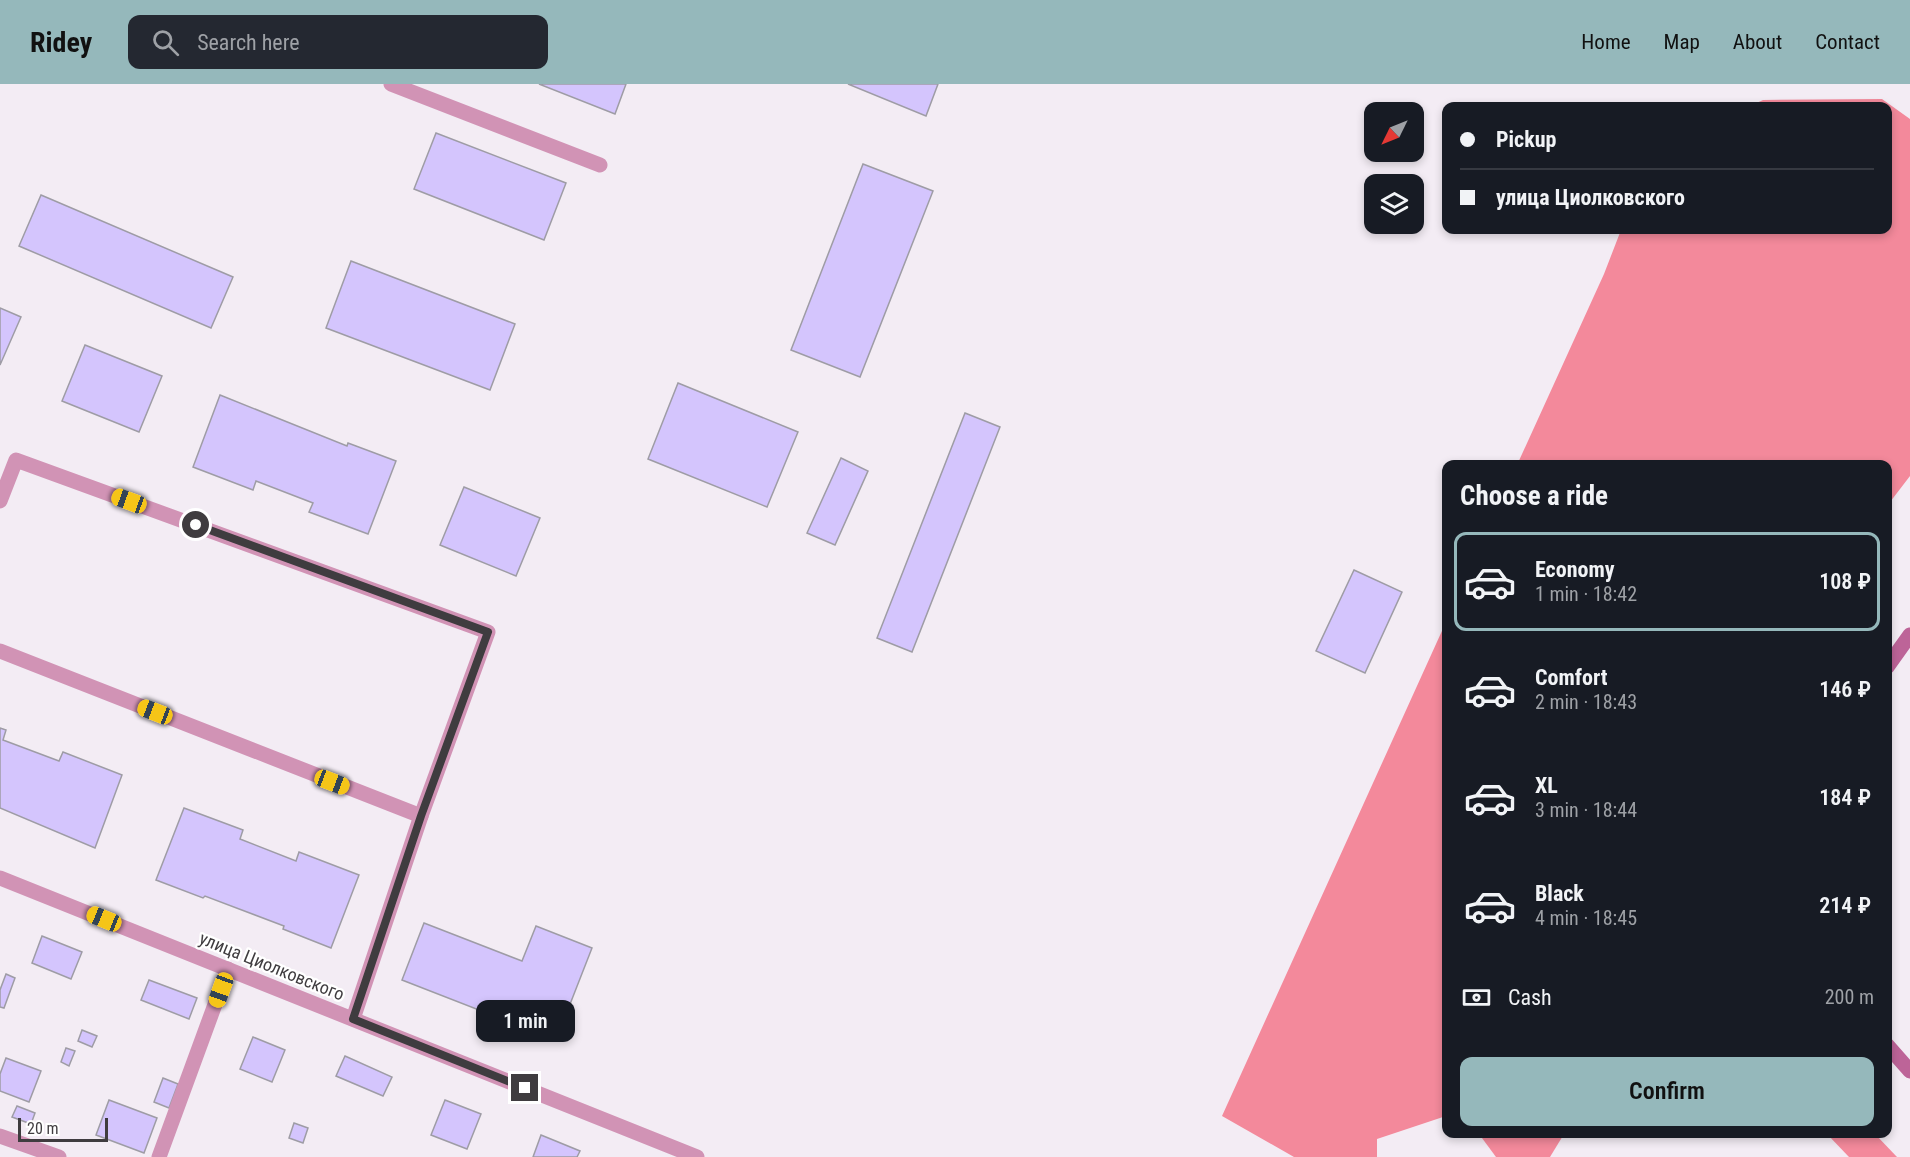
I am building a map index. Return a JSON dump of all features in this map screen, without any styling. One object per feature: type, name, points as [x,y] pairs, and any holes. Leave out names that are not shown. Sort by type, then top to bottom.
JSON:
[{"type":"main road","points":[[1892,660],[1910,635]]},
{"type":"main road","points":[[1892,1051],[1910,1071]]},
{"type":"street","points":[[391,84],[600,165]]},
{"type":"street","points":[[0,501],[16,460],[488,632],[421,816],[353,1019]]},
{"type":"street","points":[[0,651],[421,816]]},
{"type":"street","name":"улица Циолковского","points":[[0,878],[697,1157]]},
{"type":"street","points":[[159,1157],[228,969]]},
{"type":"street","points":[[0,1136],[59,1157]]},
{"type":"shaded area","points":[[1882,99],[1886,102],[1759,102],[1763,100]]},
{"type":"shaded area","points":[[1892,106],[1910,119],[1910,476],[1892,499],[1892,460],[1519,460],[1604,274],[1619,234],[1892,234]]},
{"type":"shaded area","points":[[1442,631],[1442,1117],[1377,1139],[1377,1157],[1294,1157],[1222,1116]]},
{"type":"shaded area","points":[[1482,1138],[1562,1138],[1550,1157],[1496,1157]]},
{"type":"shaded area","points":[[1831,1138],[1879,1138],[1897,1157],[1849,1157]]},
{"type":"building","points":[[539,84],[626,84],[615,114]]},
{"type":"building","points":[[848,84],[938,84],[926,116]]},
{"type":"building","points":[[436,133],[566,183],[544,240],[414,189]]},
{"type":"building","points":[[863,164],[933,191],[860,377],[791,350]]},
{"type":"building","points":[[41,195],[233,277],[211,328],[19,246]]},
{"type":"building","points":[[351,261],[515,324],[490,390],[326,328]]},
{"type":"building","points":[[0,308],[21,317],[0,365]]},
{"type":"building","points":[[85,345],[162,376],[139,432],[62,401]]},
{"type":"building","points":[[678,383],[798,432],[767,507],[648,459]]},
{"type":"building","points":[[220,395],[347,446],[348,443],[396,461],[368,534],[309,512],[313,503],[256,481],[253,490],[193,467]]},
{"type":"building","points":[[965,413],[1000,427],[912,652],[877,638]]},
{"type":"building","points":[[841,458],[868,471],[835,545],[807,533]]},
{"type":"building","points":[[464,487],[540,518],[516,576],[440,545]]},
{"type":"building","points":[[1354,570],[1402,592],[1365,673],[1316,651]]},
{"type":"building","points":[[0,728],[6,730],[3,740],[59,761],[63,752],[122,775],[95,848],[0,808]]},
{"type":"building","points":[[184,808],[243,830],[240,839],[296,861],[299,852],[359,875],[331,948],[283,929],[284,926],[156,880]]},
{"type":"building","points":[[424,923],[522,961],[536,926],[592,948],[556,1040],[402,980]]},
{"type":"building","points":[[42,936],[82,952],[71,979],[32,963]]},
{"type":"building","points":[[6,974],[15,978],[4,1008],[0,1007],[0,990]]},
{"type":"building","points":[[149,980],[197,998],[189,1019],[141,1000]]},
{"type":"building","points":[[82,1030],[97,1036],[92,1047],[78,1041]]},
{"type":"building","points":[[253,1037],[285,1050],[272,1082],[240,1069]]},
{"type":"building","points":[[66,1048],[75,1051],[69,1066],[61,1062]]},
{"type":"building","points":[[345,1056],[392,1077],[383,1096],[336,1076]]},
{"type":"building","points":[[6,1058],[41,1071],[29,1102],[0,1091],[0,1074]]},
{"type":"building","points":[[163,1078],[178,1084],[169,1108],[154,1102]]},
{"type":"building","points":[[109,1100],[157,1118],[144,1153],[96,1135]]},
{"type":"building","points":[[445,1100],[481,1114],[467,1149],[431,1135]]},
{"type":"building","points":[[17,1106],[35,1113],[31,1124],[12,1117]]},
{"type":"building","points":[[294,1123],[308,1128],[303,1143],[289,1138]]},
{"type":"building","points":[[541,1135],[580,1151],[577,1157],[533,1157]]},
{"type":"route","points":[[196,525],[488,632],[421,816],[353,1019],[525,1088]]}]
